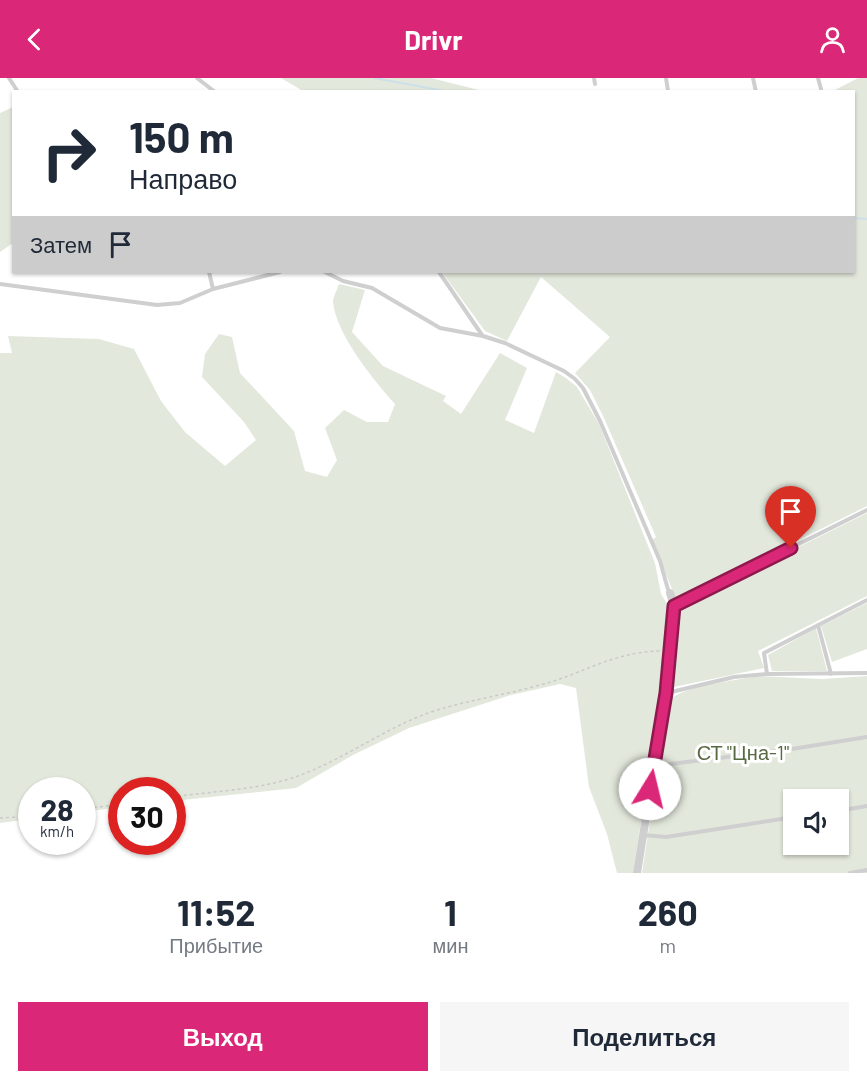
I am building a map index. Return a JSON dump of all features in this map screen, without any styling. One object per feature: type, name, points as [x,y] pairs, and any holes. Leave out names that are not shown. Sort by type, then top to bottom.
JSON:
[{"type":"street","points":[[637,873],[666,693],[674,606],[670,593]]},
{"type":"lane","points":[[197,78],[212,90]]},
{"type":"lane","points":[[594,78],[595,84]]},
{"type":"lane","points":[[818,78],[821,89]]},
{"type":"lane","points":[[209,273],[213,289]]},
{"type":"lane","points":[[0,284],[157,305],[180,303],[213,289],[276,273]]},
{"type":"lane","points":[[327,273],[343,281],[372,288],[440,328],[483,336],[505,343],[548,362],[575,379],[583,388],[600,421],[660,561],[670,593]]},
{"type":"lane","points":[[440,273],[483,336]]},
{"type":"lane","points":[[674,606],[867,510]]},
{"type":"lane","points":[[767,674],[764,653],[867,600]]},
{"type":"lane","points":[[818,625],[831,674]]},
{"type":"lane","points":[[666,693],[734,677],[767,674],[867,673]]},
{"type":"lane","points":[[653,766],[792,749],[867,737]]},
{"type":"lane","points":[[849,809],[867,806]]},
{"type":"lane","points":[[643,835],[666,837],[783,819]]},
{"type":"lane","points":[[850,873],[867,870]]},
{"type":"path","points":[[186,795],[280,781],[299,775],[396,727],[433,712],[542,685],[600,662],[641,652],[670,651]]},
{"type":"path","points":[[0,818],[18,817]]},
{"type":"green space","points":[[281,78],[431,78],[479,90],[301,90]]},
{"type":"green space","points":[[858,78],[867,78],[867,506],[677,601],[652,540],[656,537],[604,418],[590,390],[575,373],[610,337],[541,277],[507,341],[485,331],[443,273],[855,273],[855,90],[835,90]]},
{"type":"green space","points":[[12,107],[12,244],[0,252],[0,113]]},
{"type":"green space","points":[[339,284],[365,290],[352,332],[383,366],[446,396],[443,401],[461,414],[500,353],[527,368],[505,420],[534,433],[556,372],[577,387],[599,424],[655,563],[661,594],[671,610],[662,685],[633,873],[617,873],[607,834],[589,787],[576,688],[560,684],[511,695],[409,728],[353,755],[296,788],[186,800],[186,777],[108,777],[108,809],[96,810],[96,777],[18,777],[18,821],[0,823],[0,353],[12,353],[8,336],[99,339],[134,349],[161,401],[185,432],[225,466],[256,440],[244,422],[202,377],[205,354],[219,334],[232,337],[240,373],[294,431],[305,471],[327,477],[337,460],[325,428],[344,410],[367,422],[388,422],[395,404],[348,342],[336,315],[334,296]]},
{"type":"green space","points":[[867,513],[867,596],[758,651],[764,668],[670,686],[678,607]]},
{"type":"green space","points":[[867,603],[867,649],[832,662],[821,626]]},
{"type":"green space","points":[[816,628],[827,671],[772,671],[768,655]]},
{"type":"green space","name":"СТ \"Цна-1\"","points":[[758,676],[822,679],[867,676],[867,873],[642,873],[668,702],[684,691]]},
{"type":"waterway","points":[[374,78],[439,90]]},
{"type":"waterway","points":[[855,218],[867,219]]},
{"type":"route","points":[[650,789],[666,693],[674,606],[791,548]]}]
